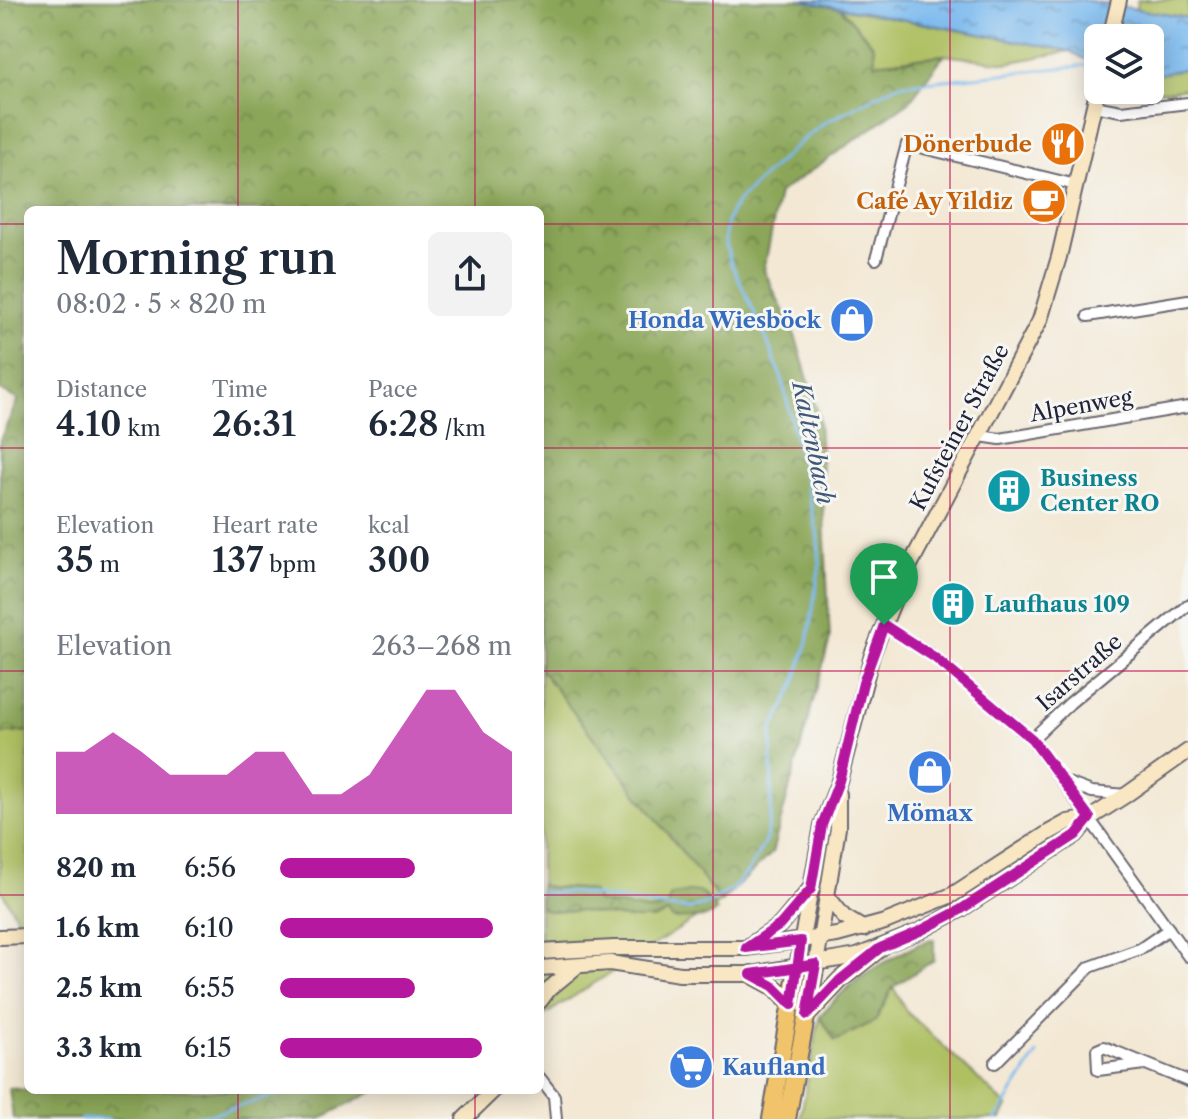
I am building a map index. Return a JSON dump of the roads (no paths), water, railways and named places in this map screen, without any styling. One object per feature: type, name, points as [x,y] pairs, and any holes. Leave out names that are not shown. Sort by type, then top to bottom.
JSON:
[{"type":"main road","points":[[1113,24],[1119,0]]},
{"type":"main road","name":"Kufsteiner Straße","points":[[771,1119],[822,825],[839,781],[863,683],[902,580],[1040,320],[1094,106]]},
{"type":"main road","points":[[544,968],[581,963],[624,964],[680,974],[751,974],[816,964],[880,948],[960,910],[1076,835],[1090,818],[1188,751]]},
{"type":"main road","name":"Kufsteiner Straße","points":[[787,1119],[838,828],[839,781]]},
{"type":"main road","points":[[544,952],[614,948],[746,948],[864,929],[913,913],[952,895],[1068,822],[1090,818]]},
{"type":"main road","points":[[746,948],[780,925],[811,889]]},
{"type":"main road","points":[[827,896],[844,917],[864,929]]},
{"type":"main road","points":[[0,937],[24,936]]},
{"type":"main road","points":[[807,1015],[840,980],[880,948]]},
{"type":"main road","points":[[544,997],[566,973],[581,963]]},
{"type":"main road","points":[[751,974],[773,986],[792,1005]]},
{"type":"main road","points":[[464,1119],[490,1094]]},
{"type":"street","points":[[1094,106],[1121,111],[1188,103]]},
{"type":"street","points":[[876,259],[907,144],[1076,185]]},
{"type":"street","points":[[1088,316],[1188,300]]},
{"type":"street","name":"Alpenweg","points":[[980,436],[1000,439],[1188,407]]},
{"type":"street","name":"Isarstraße","points":[[1032,739],[1070,703],[1188,605]]},
{"type":"street","points":[[884,625],[934,657],[1032,739],[1188,956]]},
{"type":"street","points":[[1063,781],[1092,792],[1126,795]]},
{"type":"street","points":[[995,1063],[1090,967],[1140,949],[1169,929]]},
{"type":"street","points":[[1144,1064],[1188,1081]]},
{"type":"street","points":[[544,1083],[554,1096],[556,1119]]},
{"type":"water","points":[[800,0],[1084,0],[1188,18],[1188,68],[1164,73],[1164,24],[1084,24],[1084,58],[1070,51]]},
{"type":"waterway","name":"Kaltenbach","points":[[544,892],[577,893],[689,909],[705,905],[733,889],[748,872],[765,842],[771,816],[772,730],[794,686],[808,641],[820,563],[817,532],[782,379],[730,261],[725,240],[731,211],[799,143],[824,123],[897,85],[1084,65]]},
{"type":"waterway","points":[[996,1119],[1037,1054]]},
{"type":"waterway","name":"Kaltenbach","points":[[177,1119],[216,1113],[279,1094]]},
{"type":"waterway","name":"Kaltenbach","points":[[81,1119],[109,1119]]},
{"type":"place","name":"Dönerbude","points":[[1063,144]]},
{"type":"place","name":"Café Ay Yildiz","points":[[1044,201]]},
{"type":"place","name":"Honda Wiesböck","points":[[852,320]]},
{"type":"place","name":"Business Center RO","points":[[1009,491]]},
{"type":"place","name":"Laufhaus 109","points":[[953,604]]},
{"type":"place","name":"Mömax","points":[[930,772]]},
{"type":"place","name":"Kaufland","points":[[691,1067]]}]
